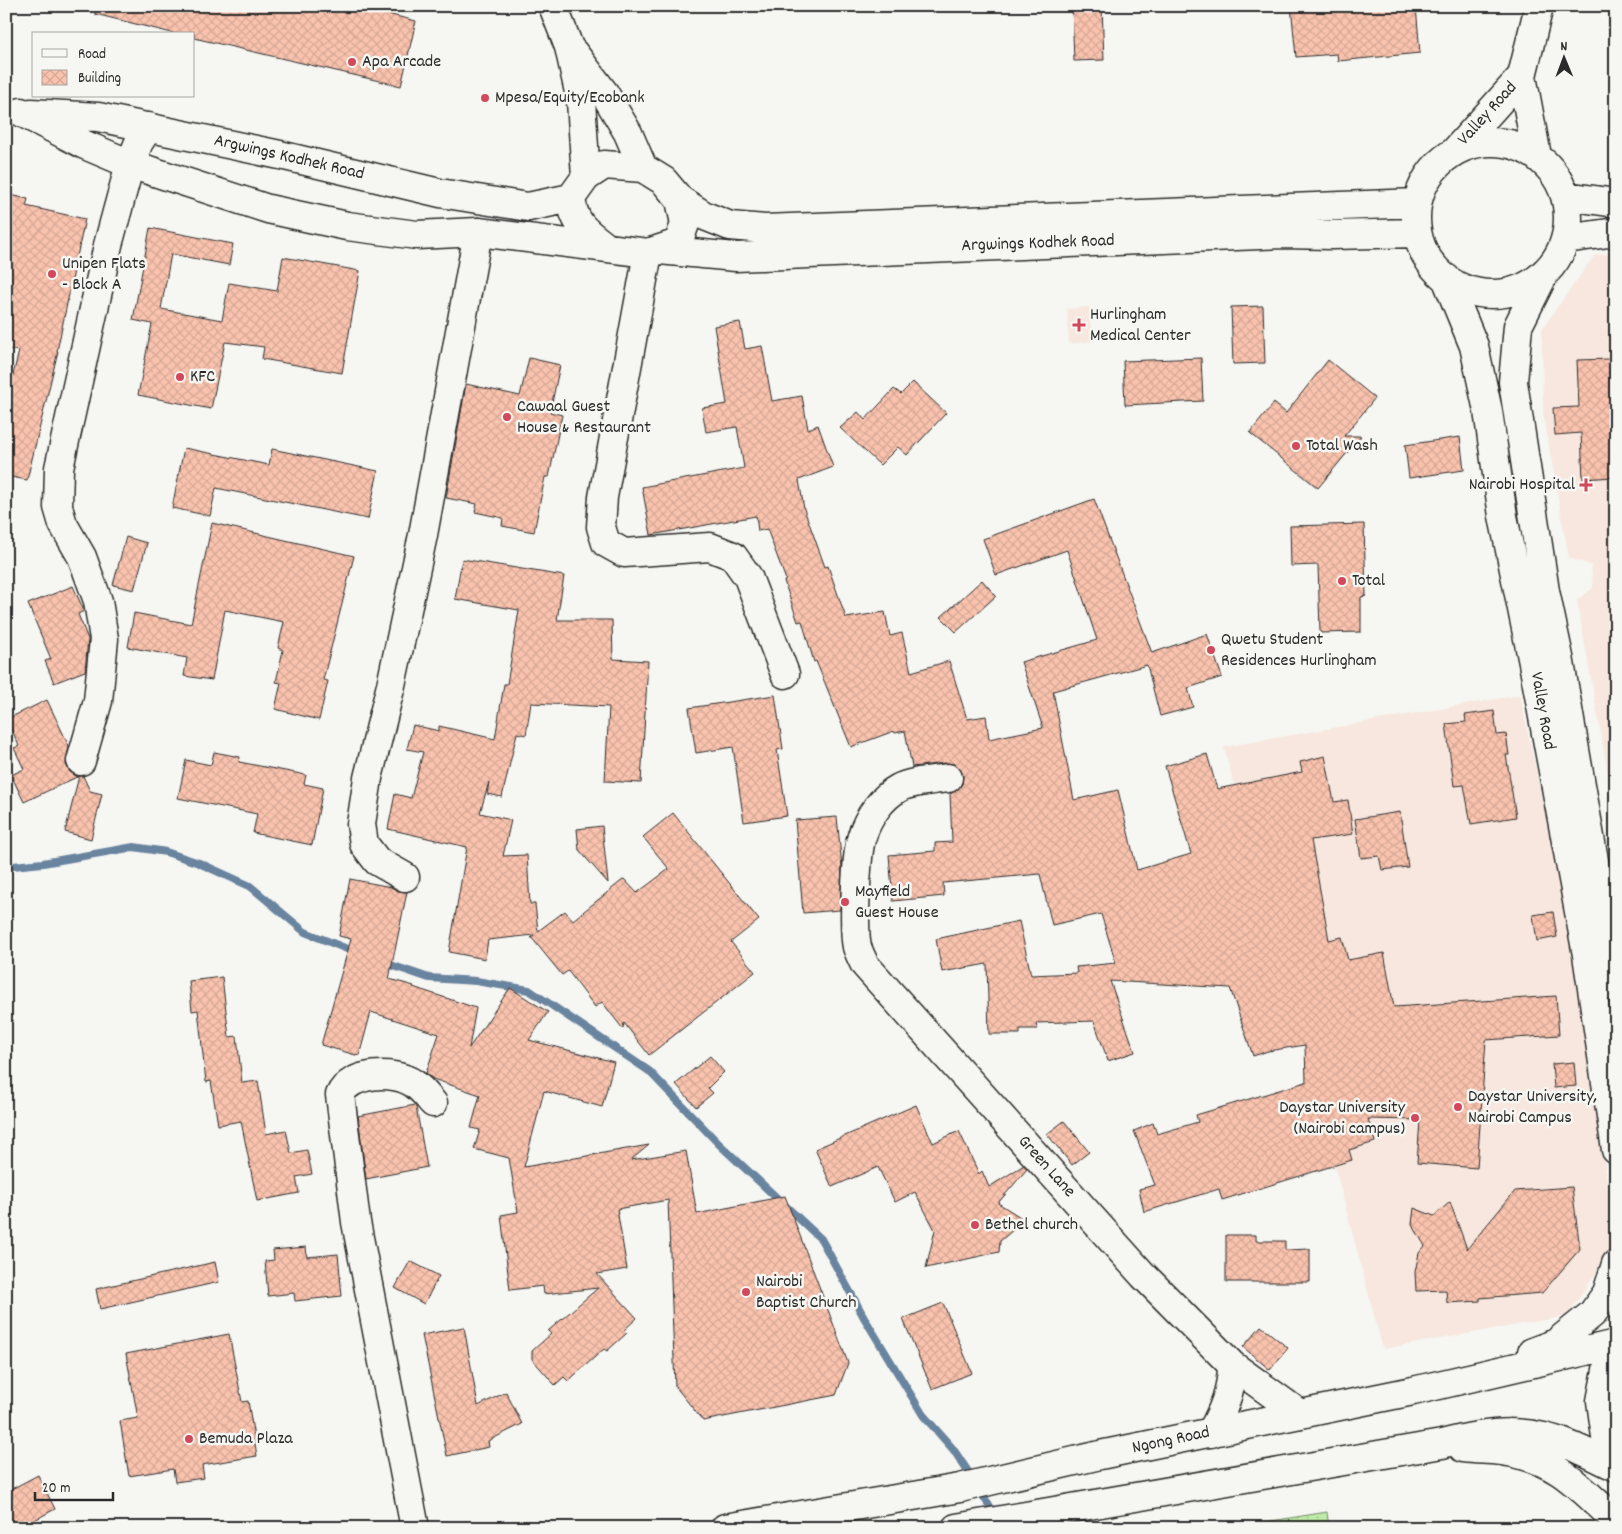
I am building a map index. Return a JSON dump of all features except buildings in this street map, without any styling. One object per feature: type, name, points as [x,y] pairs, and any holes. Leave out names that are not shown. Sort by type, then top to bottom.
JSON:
[{"type":"main road","points":[[553,6],[569,47],[581,101],[579,187],[573,213],[582,228],[606,247]]},
{"type":"main road","name":"Valley Road","points":[[1537,156],[1522,76],[1539,6]]},
{"type":"main road","points":[[569,47],[606,94],[628,133],[643,168]]},
{"type":"main road","name":"Valley Road","points":[[1455,151],[1522,76]]},
{"type":"main road","points":[[13,110],[85,145],[130,164],[268,209],[347,226],[417,235],[478,232],[653,252],[678,243],[685,224],[680,200],[664,181],[643,168],[604,166],[579,187]]},
{"type":"main road","name":"Argwings Kodhek Road","points":[[13,110],[98,117],[280,155],[440,193],[528,206],[579,187]]},
{"type":"main road","points":[[81,761],[98,701],[104,638],[98,601],[82,557],[64,524],[58,507],[59,468],[108,245],[130,164],[139,142],[148,127]]},
{"type":"main road","points":[[1488,142],[1523,148],[1537,156],[1554,174],[1566,196],[1568,218],[1566,239],[1560,252],[1545,272],[1523,287],[1497,293],[1470,290],[1446,278],[1427,259],[1417,233],[1415,218],[1416,202],[1424,182],[1437,164],[1455,151],[1488,142]]},
{"type":"main road","points":[[1566,196],[1616,204]]},
{"type":"main road","name":"Argwings Kodhek Road","points":[[680,200],[705,216],[730,226],[765,229],[1416,202]]},
{"type":"main road","points":[[405,877],[377,862],[364,844],[361,824],[368,778],[391,685],[423,535],[478,232]]},
{"type":"main road","points":[[1566,239],[1616,232]]},
{"type":"main road","name":"Argwings Kodhek Road","points":[[653,252],[736,257],[1283,234],[1417,233]]},
{"type":"main road","points":[[653,252],[604,496],[601,527],[606,544],[624,553],[710,547],[734,556],[748,577],[785,674]]},
{"type":"main road","name":"Valley Road","points":[[1545,272],[1518,326],[1513,382],[1544,591],[1559,657],[1616,988]]},
{"type":"main road","name":"Valley Road","points":[[1446,278],[1474,346],[1488,411],[1503,516],[1533,663],[1587,955],[1616,1150]]},
{"type":"main road","name":"Green Lane","points":[[948,778],[900,786],[887,796],[872,814],[862,836],[858,855],[856,928],[857,948],[865,965],[1143,1275],[1232,1365],[1300,1414]]},
{"type":"main road","points":[[415,1528],[356,1222],[340,1095],[351,1082],[385,1074],[408,1080],[433,1103]]},
{"type":"main road","points":[[1472,1376],[1556,1343],[1592,1314],[1607,1293],[1616,1264]]},
{"type":"main road","name":"Ngong Road","points":[[725,1528],[960,1488],[1100,1456],[1413,1391],[1616,1344]]},
{"type":"main road","points":[[1616,1352],[1608,1365],[1601,1401],[1606,1437],[1616,1456]]},
{"type":"main road","points":[[1211,1433],[1224,1410],[1232,1380],[1232,1365]]},
{"type":"main road","points":[[962,1527],[1498,1433],[1509,1432],[1540,1436],[1573,1447],[1616,1467]]},
{"type":"main road","points":[[1442,1444],[1480,1450],[1512,1452],[1552,1466],[1572,1479],[1616,1520]]},
{"type":"shaded area","name":"Nairobi Hospital","points":[[1616,254],[1616,818],[1577,600],[1593,588],[1591,565],[1569,558],[1543,412],[1542,329],[1595,255]]},
{"type":"shaded area","name":"Hurlingham Medical Center","points":[[1089,307],[1092,341],[1069,344],[1067,309]]},
{"type":"shaded area","name":"Daystar University, Nairobi Campus","points":[[1520,695],[1578,969],[1616,1245],[1566,1316],[1383,1349],[1224,747]]},
{"type":"green space","points":[[1327,1512],[1329,1528],[1228,1528]]},
{"type":"waterway","points":[[6,865],[43,863],[134,847],[166,852],[199,863],[250,886],[305,932],[357,953]]},
{"type":"waterway","points":[[382,962],[429,978],[476,981],[529,990],[649,1071],[719,1144],[821,1239],[865,1319],[923,1415],[953,1449],[973,1479]]},
{"type":"waterway","points":[[979,1489],[995,1515]]},
{"type":"place","name":"Apa Arcade","points":[[352,62]]},
{"type":"place","name":"Mpesa/Equity/Ecobank","points":[[485,98]]},
{"type":"place","name":"Unipen Flats - Block A","points":[[52,274]]},
{"type":"place","name":"Hurlingham Medical Center","points":[[1079,325]]},
{"type":"place","name":"KFC","points":[[180,377]]},
{"type":"place","name":"Cawaal Guest House & Restaurant","points":[[507,417]]},
{"type":"place","name":"Total Wash","points":[[1296,446]]},
{"type":"place","name":"Nairobi Hospital","points":[[1586,485]]},
{"type":"place","name":"Total","points":[[1342,581]]},
{"type":"place","name":"Qwetu Student Residences Hurlingham","points":[[1211,650]]},
{"type":"place","name":"Mayfield Guest House","points":[[845,902]]},
{"type":"place","name":"Daystar University, Nairobi Campus","points":[[1458,1107]]},
{"type":"place","name":"Daystar University (Nairobi campus)","points":[[1415,1118]]},
{"type":"place","name":"Bethel church","points":[[975,1225]]},
{"type":"place","name":"Nairobi Baptist Church","points":[[746,1292]]},
{"type":"place","name":"Bemuda Plaza","points":[[189,1439]]}]
